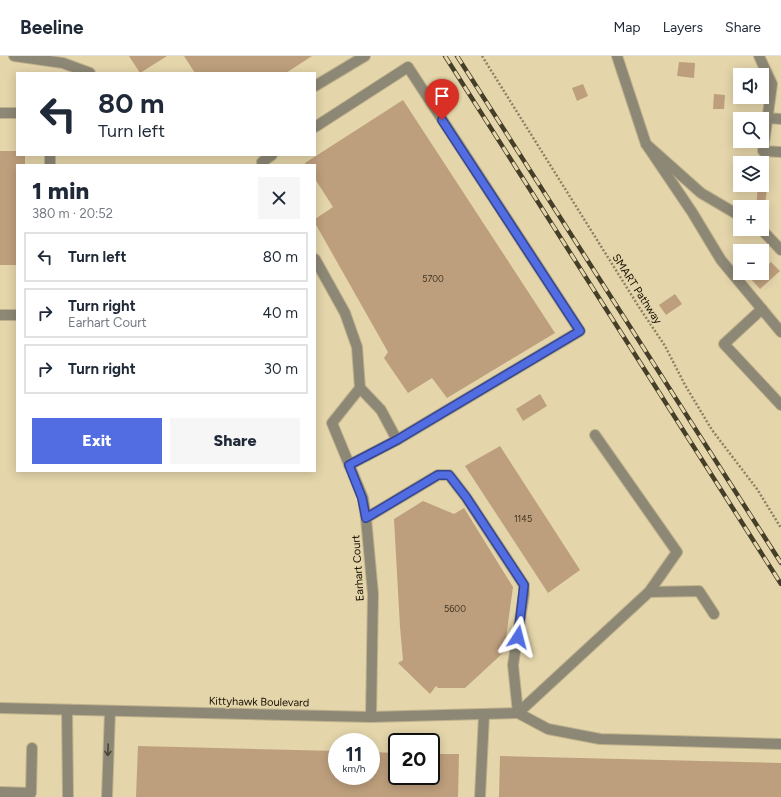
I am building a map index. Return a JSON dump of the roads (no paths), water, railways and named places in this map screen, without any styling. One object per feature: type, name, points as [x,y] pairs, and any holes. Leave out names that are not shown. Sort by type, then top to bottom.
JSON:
[{"type":"street","points":[[14,56],[63,63],[87,72]]},
{"type":"street","points":[[316,85],[365,56]]},
{"type":"street","points":[[617,56],[646,144],[692,212],[721,260],[781,332]]},
{"type":"street","points":[[759,56],[772,84],[769,112]]},
{"type":"street","points":[[316,126],[408,67],[580,331],[397,440],[349,465]]},
{"type":"street","points":[[0,113],[16,113]]},
{"type":"street","points":[[769,118],[781,119]]},
{"type":"street","points":[[646,144],[701,193],[733,212]]},
{"type":"street","points":[[763,148],[763,151],[781,152]]},
{"type":"street","points":[[263,164],[262,162],[271,156]]},
{"type":"street","points":[[768,236],[781,250]]},
{"type":"street","points":[[316,260],[345,313],[358,347],[360,388],[381,410],[397,440]]},
{"type":"street","points":[[762,309],[724,344],[781,405]]},
{"type":"street","points":[[0,315],[16,316]]},
{"type":"street","name":"Earhart Court","points":[[360,388],[332,423],[362,498],[366,518],[373,594],[371,717]]},
{"type":"street","points":[[518,713],[649,592],[677,552],[595,435]]},
{"type":"street","points":[[366,518],[438,475],[449,475],[466,497],[524,585],[524,594],[513,665],[518,713]]},
{"type":"street","points":[[649,592],[699,591],[714,614]]},
{"type":"street","name":"Kittyhawk Boulevard","points":[[0,708],[371,717],[518,713]]},
{"type":"street","points":[[67,710],[68,797]]},
{"type":"street","points":[[107,797],[110,711]]},
{"type":"street","points":[[518,713],[548,729],[600,739],[781,744]]},
{"type":"street","points":[[480,797],[484,714]]},
{"type":"street","points":[[0,792],[31,795],[32,748]]},
{"type":"railway","points":[[445,56],[781,584]]},
{"type":"railway","points":[[457,56],[781,563]]}]
